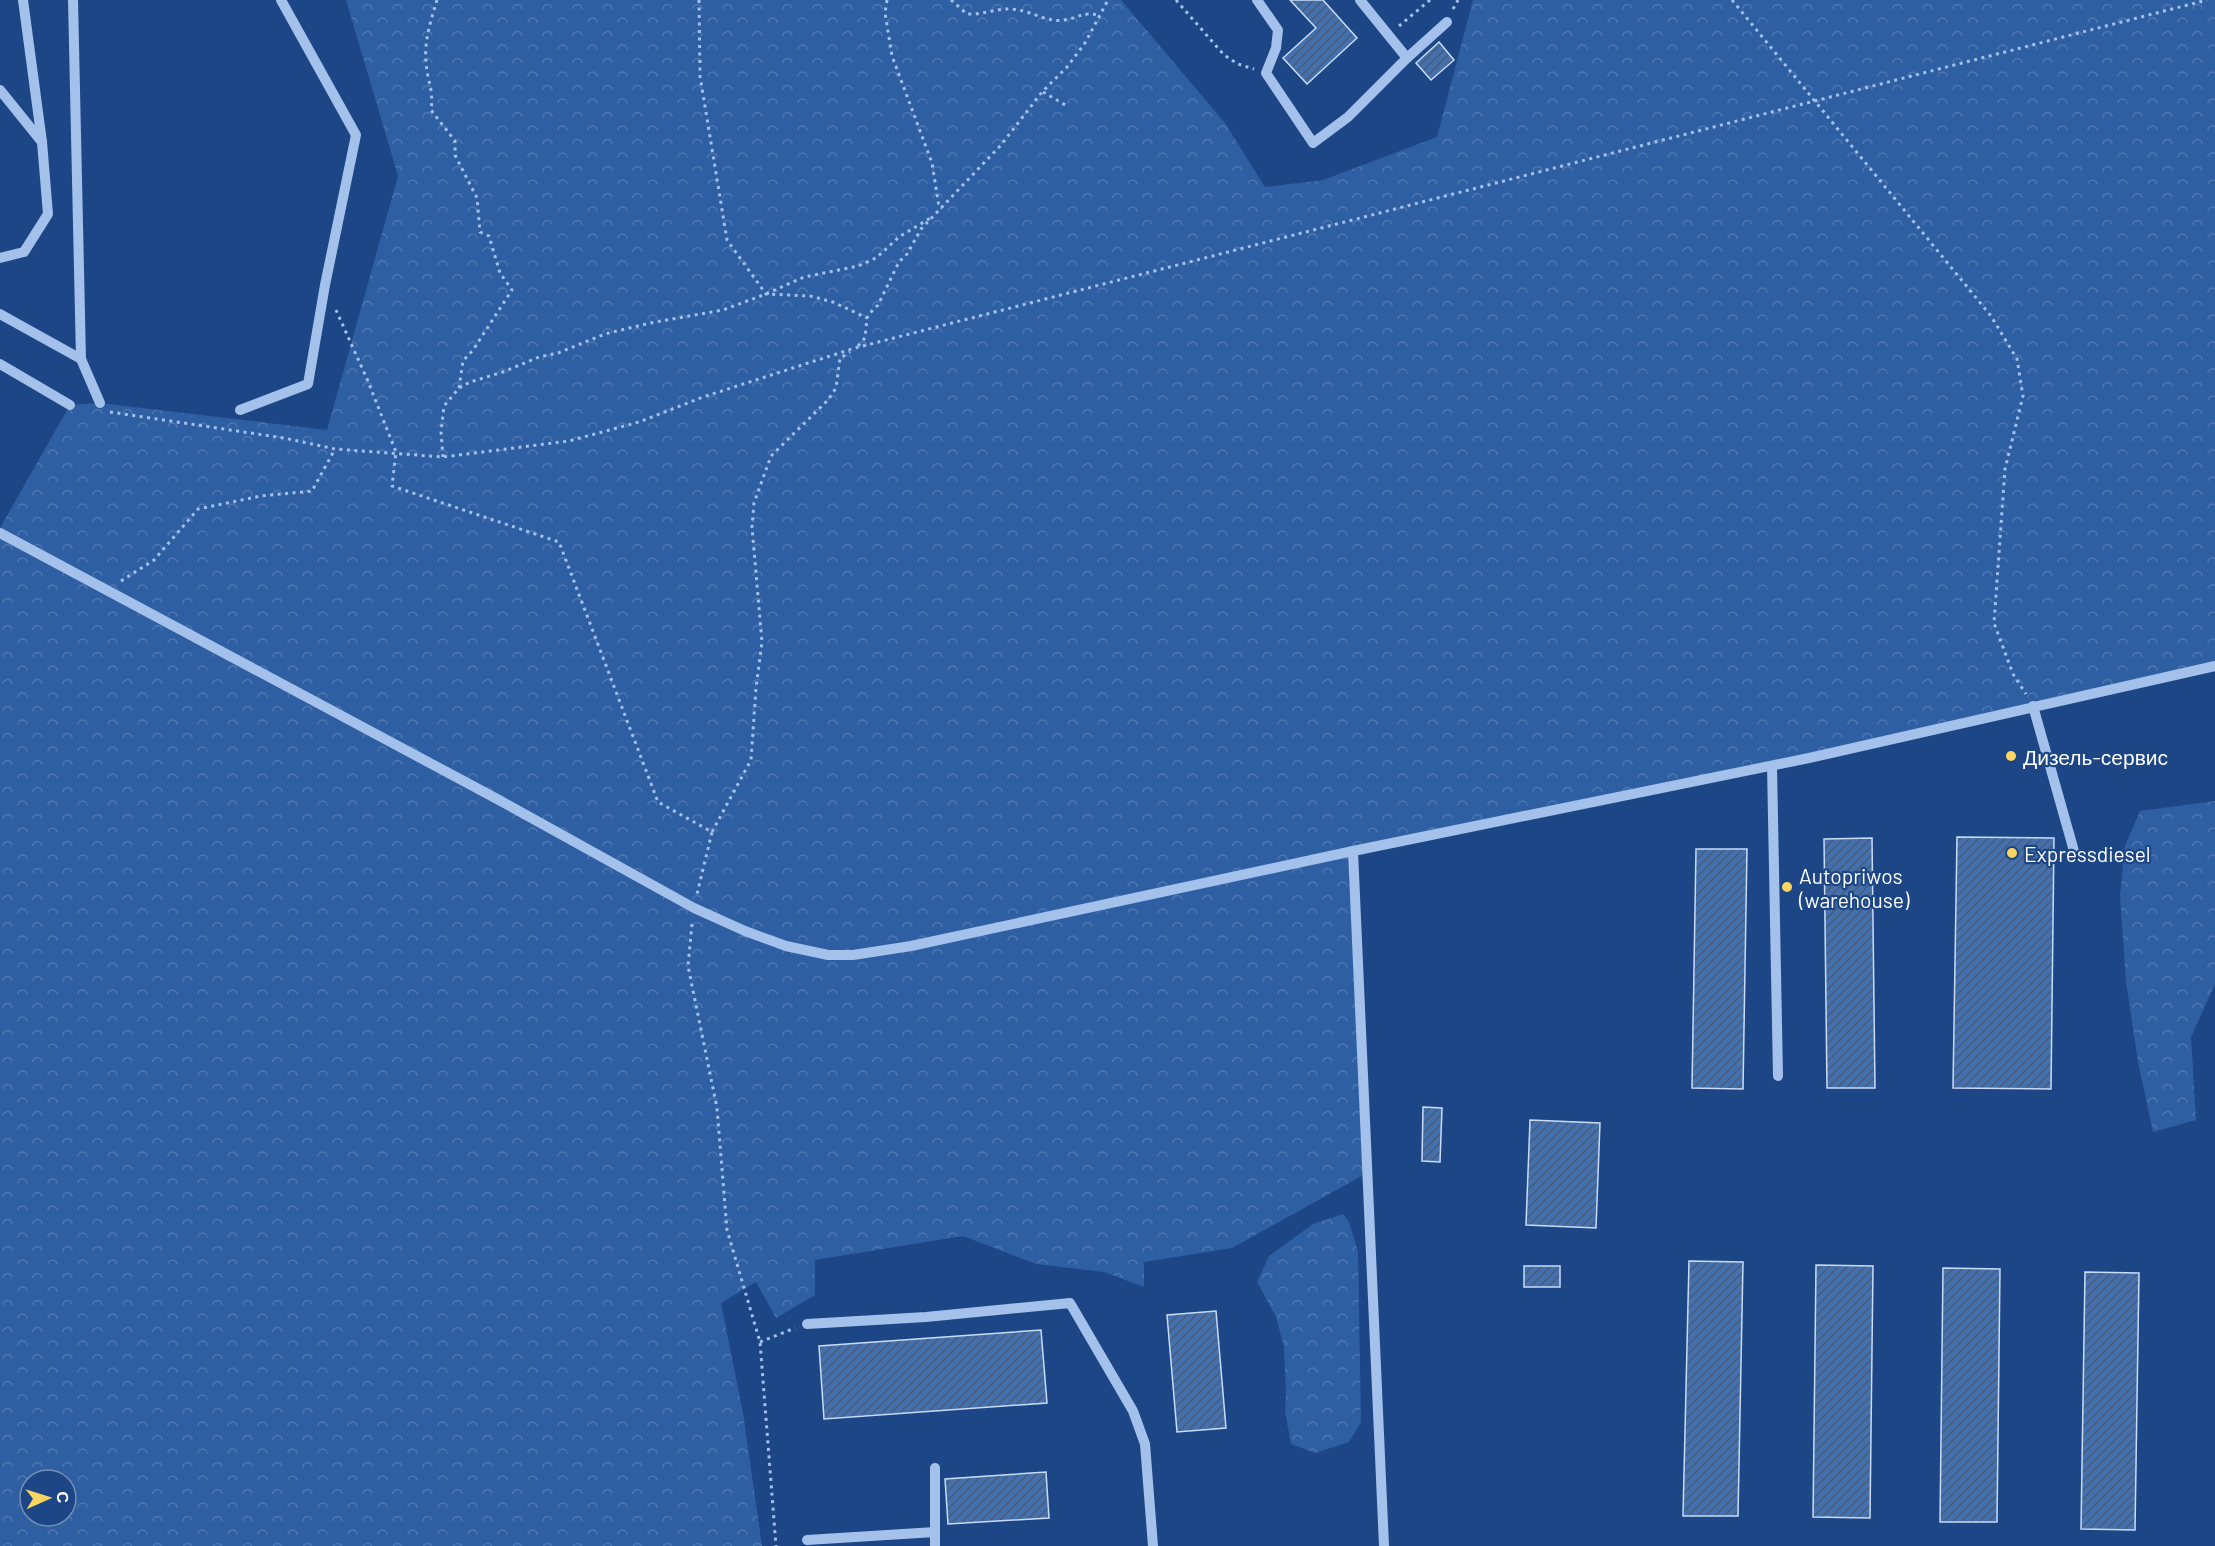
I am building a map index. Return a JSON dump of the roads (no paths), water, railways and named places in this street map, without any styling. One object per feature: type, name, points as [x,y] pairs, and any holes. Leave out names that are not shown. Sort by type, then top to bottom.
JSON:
[{"type":"street","points":[[0,258],[24,252],[48,214],[42,142],[23,0]]},
{"type":"street","points":[[72,0],[81,359],[102,407]]},
{"type":"street","points":[[240,410],[308,384],[325,285],[356,135],[281,0]]},
{"type":"street","points":[[1257,0],[1278,30],[1276,48],[1266,74],[1313,143],[1348,117],[1447,22]]},
{"type":"street","points":[[1360,0],[1407,58]]},
{"type":"street","points":[[0,90],[42,142]]},
{"type":"street","points":[[0,314],[81,359]]},
{"type":"street","points":[[0,363],[70,405]]},
{"type":"street","points":[[0,533],[499,800],[694,908],[786,946],[828,955],[853,955],[910,946],[1353,850],[1772,766],[2215,666]]},
{"type":"street","points":[[2033,706],[2074,851]]},
{"type":"street","points":[[1772,766],[1778,1076]]},
{"type":"street","points":[[1353,850],[1384,1546]]},
{"type":"street","points":[[807,1324],[926,1317],[1070,1303],[1133,1411],[1145,1444],[1153,1546]]},
{"type":"street","points":[[935,1468],[935,1546]]},
{"type":"street","points":[[807,1540],[935,1532]]},
{"type":"place","name":"Дизель-сервис","points":[[2011,756]]},
{"type":"place","name":"Expressdiesel","points":[[2012,853]]},
{"type":"place","name":"Autopriwos (warehouse)","points":[[1787,887]]}]
